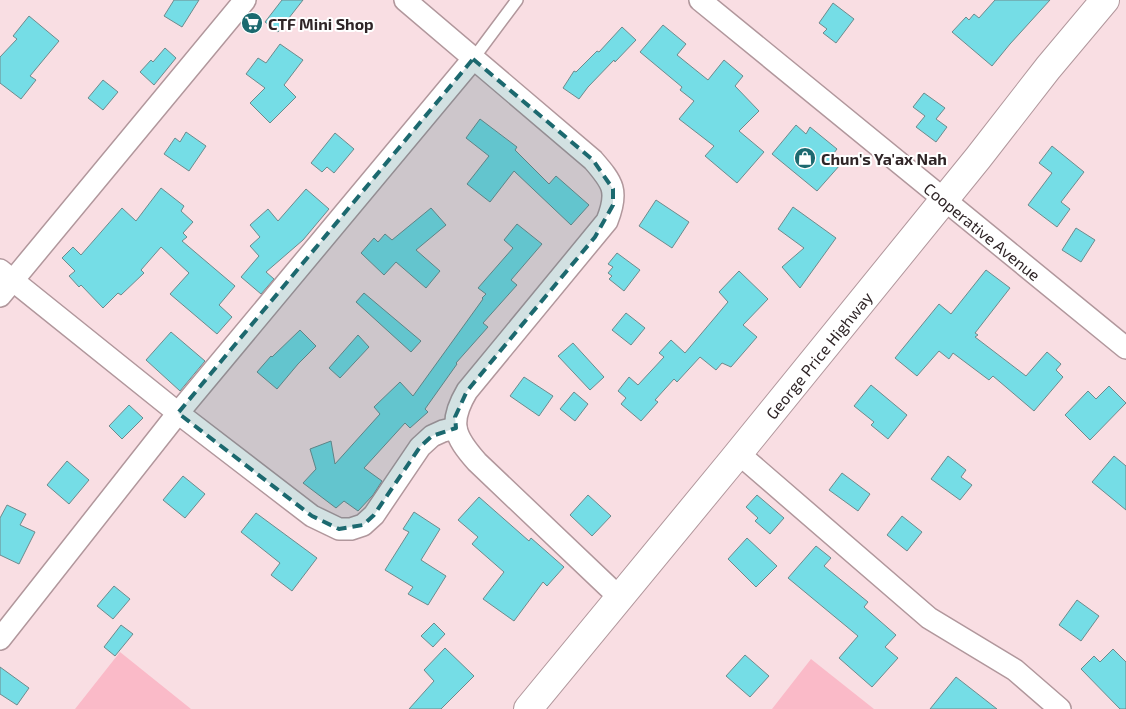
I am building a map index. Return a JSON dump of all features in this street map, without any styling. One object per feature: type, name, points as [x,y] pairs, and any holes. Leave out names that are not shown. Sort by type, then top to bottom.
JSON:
[{"type":"highway","name":"George Price Highway","points":[[528,709],[945,199],[1048,68],[1105,0]]},
{"type":"street","points":[[0,296],[7,274],[245,0]]},
{"type":"street","points":[[405,0],[593,160],[606,175],[613,189],[614,205],[607,221],[467,391],[458,405],[456,428],[460,440],[478,462],[620,598]]},
{"type":"street","name":"Cooperative Avenue","points":[[700,0],[1126,348]]},
{"type":"street","points":[[0,639],[178,414],[473,59]]},
{"type":"street","points":[[7,274],[178,414],[312,516],[339,529],[351,529],[363,525],[374,515],[420,447],[432,436],[456,428]]},
{"type":"street","points":[[738,453],[929,618],[1015,670],[1060,709]]},
{"type":"lane","points":[[473,59],[517,0]]},
{"type":"highlighted area","points":[[473,59],[593,160],[613,189],[613,205],[595,237],[467,391],[455,417],[456,428],[432,436],[420,447],[374,515],[363,525],[339,529],[312,516],[178,413]]},
{"type":"shaded area","points":[[120,652],[191,709],[75,709]]},
{"type":"shaded area","points":[[811,659],[874,709],[772,709]]},
{"type":"building","points":[[174,0],[199,0],[182,27],[164,16]]},
{"type":"building","points":[[282,0],[303,0],[278,32],[265,22]]},
{"type":"building","points":[[995,0],[1050,0],[992,66],[952,32],[966,17],[969,20],[974,14],[979,18]]},
{"type":"building","points":[[833,3],[854,19],[836,43],[823,33],[827,29],[819,23]]},
{"type":"building","points":[[29,16],[59,41],[30,76],[36,80],[21,99],[0,83],[0,57],[17,39],[13,36]]},
{"type":"building","points":[[663,25],[686,44],[677,55],[708,80],[724,60],[743,76],[735,86],[759,111],[739,131],[764,152],[737,183],[705,156],[714,146],[679,119],[694,101],[680,90],[682,87],[640,52]]},
{"type":"building","points":[[622,27],[636,40],[615,62],[614,60],[579,99],[563,88],[574,71],[576,72],[597,51],[599,52]]},
{"type":"building","points":[[280,44],[303,60],[284,85],[296,97],[270,123],[250,103],[265,88],[246,74],[258,58],[266,63]]},
{"type":"building","points":[[165,48],[176,58],[154,85],[140,72],[151,60],[153,62]]},
{"type":"building","points":[[103,80],[118,92],[103,110],[88,98]]},
{"type":"building","points":[[924,93],[945,108],[936,119],[947,127],[936,142],[916,127],[925,116],[913,107]]},
{"type":"building","points":[[480,119],[517,147],[515,150],[549,184],[556,176],[589,205],[571,225],[514,171],[490,202],[467,184],[489,156],[466,138]]},
{"type":"building","name":"Chun's Ya'ax Nah","points":[[796,125],[806,134],[810,127],[837,149],[831,157],[840,165],[817,191],[772,154]]},
{"type":"building","points":[[186,132],[206,146],[189,171],[164,154],[175,138],[180,142]]},
{"type":"building","points":[[335,133],[354,149],[334,173],[327,167],[322,172],[311,163]]},
{"type":"building","points":[[1052,146],[1084,172],[1061,202],[1070,209],[1057,227],[1028,205],[1052,173],[1039,163]]},
{"type":"building","points":[[161,188],[184,206],[181,211],[193,222],[183,233],[187,237],[182,241],[235,286],[219,305],[232,317],[217,334],[170,294],[189,273],[161,247],[141,270],[144,273],[121,295],[118,293],[103,308],[81,285],[79,287],[69,276],[75,271],[62,258],[73,247],[81,255],[122,208],[136,221]]},
{"type":"building","points":[[306,189],[329,209],[303,240],[266,272],[274,279],[261,294],[241,277],[259,256],[250,246],[260,237],[250,225],[268,209],[278,221]]},
{"type":"building","points":[[656,200],[689,222],[672,248],[639,226]]},
{"type":"building","points":[[793,207],[836,238],[800,288],[782,267],[804,248],[778,229]]},
{"type":"building","points":[[431,208],[446,225],[416,250],[440,271],[426,288],[396,262],[384,275],[361,253],[374,238],[378,242],[385,234],[392,240]]},
{"type":"building","points":[[517,224],[542,244],[511,280],[517,285],[483,323],[488,327],[456,363],[425,409],[428,412],[410,428],[405,423],[364,468],[382,481],[373,495],[358,511],[344,501],[336,508],[303,483],[316,469],[310,449],[331,441],[335,464],[380,414],[374,407],[400,382],[413,396],[483,299],[486,294],[478,288],[513,248],[504,240]]},
{"type":"building","points":[[1076,228],[1095,240],[1081,262],[1062,250]]},
{"type":"building","points":[[617,253],[640,270],[624,291],[609,279],[612,276],[608,273],[613,267],[608,264]]},
{"type":"building","points":[[986,270],[1010,288],[975,333],[978,335],[975,337],[1026,376],[1047,352],[1061,364],[1056,370],[1063,377],[1034,411],[993,376],[989,380],[953,353],[949,359],[939,351],[917,376],[895,358],[939,304],[951,314]]},
{"type":"building","points":[[739,271],[768,299],[743,325],[757,337],[731,367],[722,363],[716,370],[700,357],[677,382],[674,379],[655,400],[658,402],[641,421],[621,404],[626,398],[618,391],[629,377],[638,385],[664,357],[659,353],[671,340],[685,353],[728,302],[719,292]]},
{"type":"building","points":[[364,293],[421,341],[411,352],[356,302]]},
{"type":"building","points":[[626,313],[645,328],[631,345],[612,330]]},
{"type":"building","points":[[300,330],[316,346],[277,389],[257,372],[271,356]]},
{"type":"building","points":[[171,332],[205,361],[180,391],[146,360]]},
{"type":"building","points":[[358,335],[369,347],[340,378],[329,368]]},
{"type":"building","points":[[573,343],[604,377],[590,390],[558,356]]},
{"type":"building","points":[[524,377],[553,396],[539,416],[510,396]]},
{"type":"building","points":[[871,385],[907,415],[888,439],[871,425],[874,422],[854,406]]},
{"type":"building","points":[[1109,386],[1126,403],[1090,440],[1065,415],[1088,391],[1096,399]]},
{"type":"building","points":[[574,392],[588,404],[575,421],[560,409]]},
{"type":"building","points":[[129,405],[143,418],[122,439],[109,426]]},
{"type":"building","points":[[948,456],[966,470],[961,477],[972,485],[960,500],[931,479]]},
{"type":"building","points":[[1114,456],[1126,466],[1126,510],[1092,482]]},
{"type":"building","points":[[67,461],[89,480],[69,504],[47,485]]},
{"type":"building","points":[[842,473],[870,494],[858,511],[829,490]]},
{"type":"building","points":[[183,476],[205,494],[185,518],[163,500]]},
{"type":"building","points":[[588,495],[611,516],[592,536],[570,515]]},
{"type":"building","points":[[757,495],[784,518],[770,534],[755,521],[758,518],[746,507]]},
{"type":"building","points":[[479,497],[529,541],[531,538],[564,567],[547,586],[543,582],[514,621],[483,599],[504,572],[472,544],[478,537],[458,520]]},
{"type":"building","points":[[7,505],[26,514],[20,525],[35,532],[19,564],[0,555],[0,518]]},
{"type":"building","points":[[414,512],[440,529],[421,560],[446,576],[428,605],[408,594],[413,587],[385,570],[409,532],[403,529]]},
{"type":"building","points":[[256,513],[317,558],[292,591],[271,575],[280,563],[241,532]]},
{"type":"building","points":[[902,516],[922,532],[907,551],[887,535]]},
{"type":"building","points":[[747,538],[777,566],[756,587],[728,559]]},
{"type":"building","points":[[816,546],[831,558],[824,566],[868,602],[864,607],[896,635],[885,647],[898,658],[872,687],[839,658],[858,636],[788,578]]},
{"type":"building","points":[[114,586],[130,599],[113,619],[97,606]]},
{"type":"building","points":[[1077,600],[1099,616],[1081,641],[1059,625]]},
{"type":"building","points":[[434,623],[445,634],[433,647],[421,636]]},
{"type":"building","points":[[121,625],[133,634],[115,656],[104,647]]},
{"type":"building","points":[[445,648],[474,676],[441,709],[409,709],[434,681],[424,670]]},
{"type":"building","points":[[1113,649],[1126,662],[1126,709],[1120,709],[1081,669],[1094,656],[1100,662]]},
{"type":"building","points":[[745,655],[769,676],[750,697],[726,676]]},
{"type":"building","points":[[0,667],[29,688],[17,705],[0,694]]},
{"type":"building","points":[[956,677],[997,709],[930,709]]},
{"type":"place","name":"CTF Mini Shop","points":[[252,23]]},
{"type":"place","name":"Chun's Ya'ax Nah","points":[[805,158]]}]
